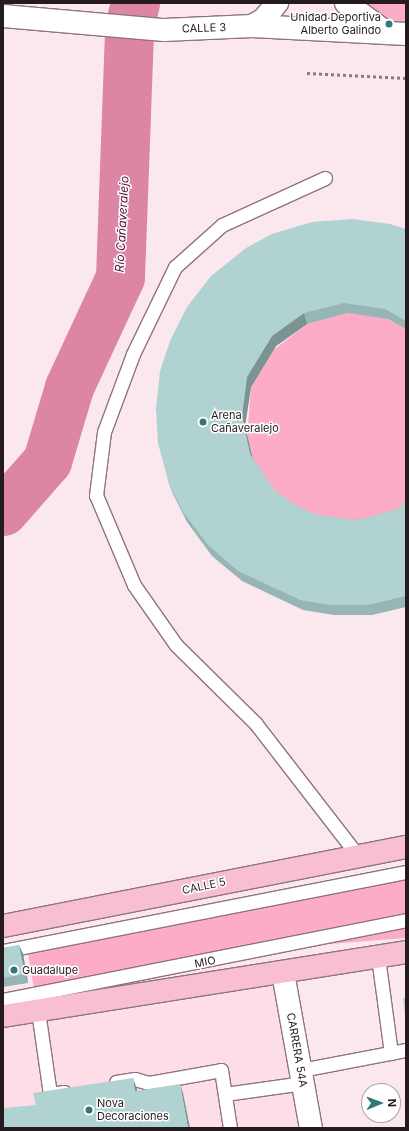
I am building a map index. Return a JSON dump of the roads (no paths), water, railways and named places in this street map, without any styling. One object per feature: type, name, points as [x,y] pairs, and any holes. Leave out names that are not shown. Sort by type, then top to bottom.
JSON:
[{"type":"main road","name":"CALLE 5","points":[[3,926],[406,847]]},
{"type":"main road","points":[[3,1016],[283,973],[406,952]]},
{"type":"street","points":[[252,26],[264,19],[277,3]]},
{"type":"street","points":[[346,3],[396,33]]},
{"type":"street","name":"CALLE 3","points":[[3,16],[80,24],[164,30],[252,26],[396,33]]},
{"type":"street","name":"CARRERA 54A","points":[[283,973],[311,1128]]},
{"type":"lane","points":[[325,178],[222,225],[175,267],[133,354],[104,432],[96,495],[134,585],[176,645],[256,724],[358,856]]},
{"type":"lane","points":[[3,951],[406,872]]},
{"type":"lane","name":"MIO","points":[[3,1000],[406,920]]},
{"type":"lane","points":[[378,957],[391,1053]]},
{"type":"lane","points":[[38,1010],[50,1094],[81,1089]]},
{"type":"lane","points":[[225,1094],[302,1077],[406,1050]]},
{"type":"lane","points":[[104,1084],[135,1079],[149,1083],[221,1070],[230,1128]]},
{"type":"waterway","name":"Río Cañaveralejo","points":[[3,511],[47,461],[69,387],[120,277],[129,27],[135,3]]},
{"type":"place","name":"Unidad Deportiva Alberto Galindo","points":[[389,24]]},
{"type":"place","name":"Arena Cañaveralejo","points":[[203,422]]},
{"type":"place","name":"Guadalupe","points":[[14,970]]},
{"type":"place","name":"Nova Decoraciones","points":[[89,1110]]}]
